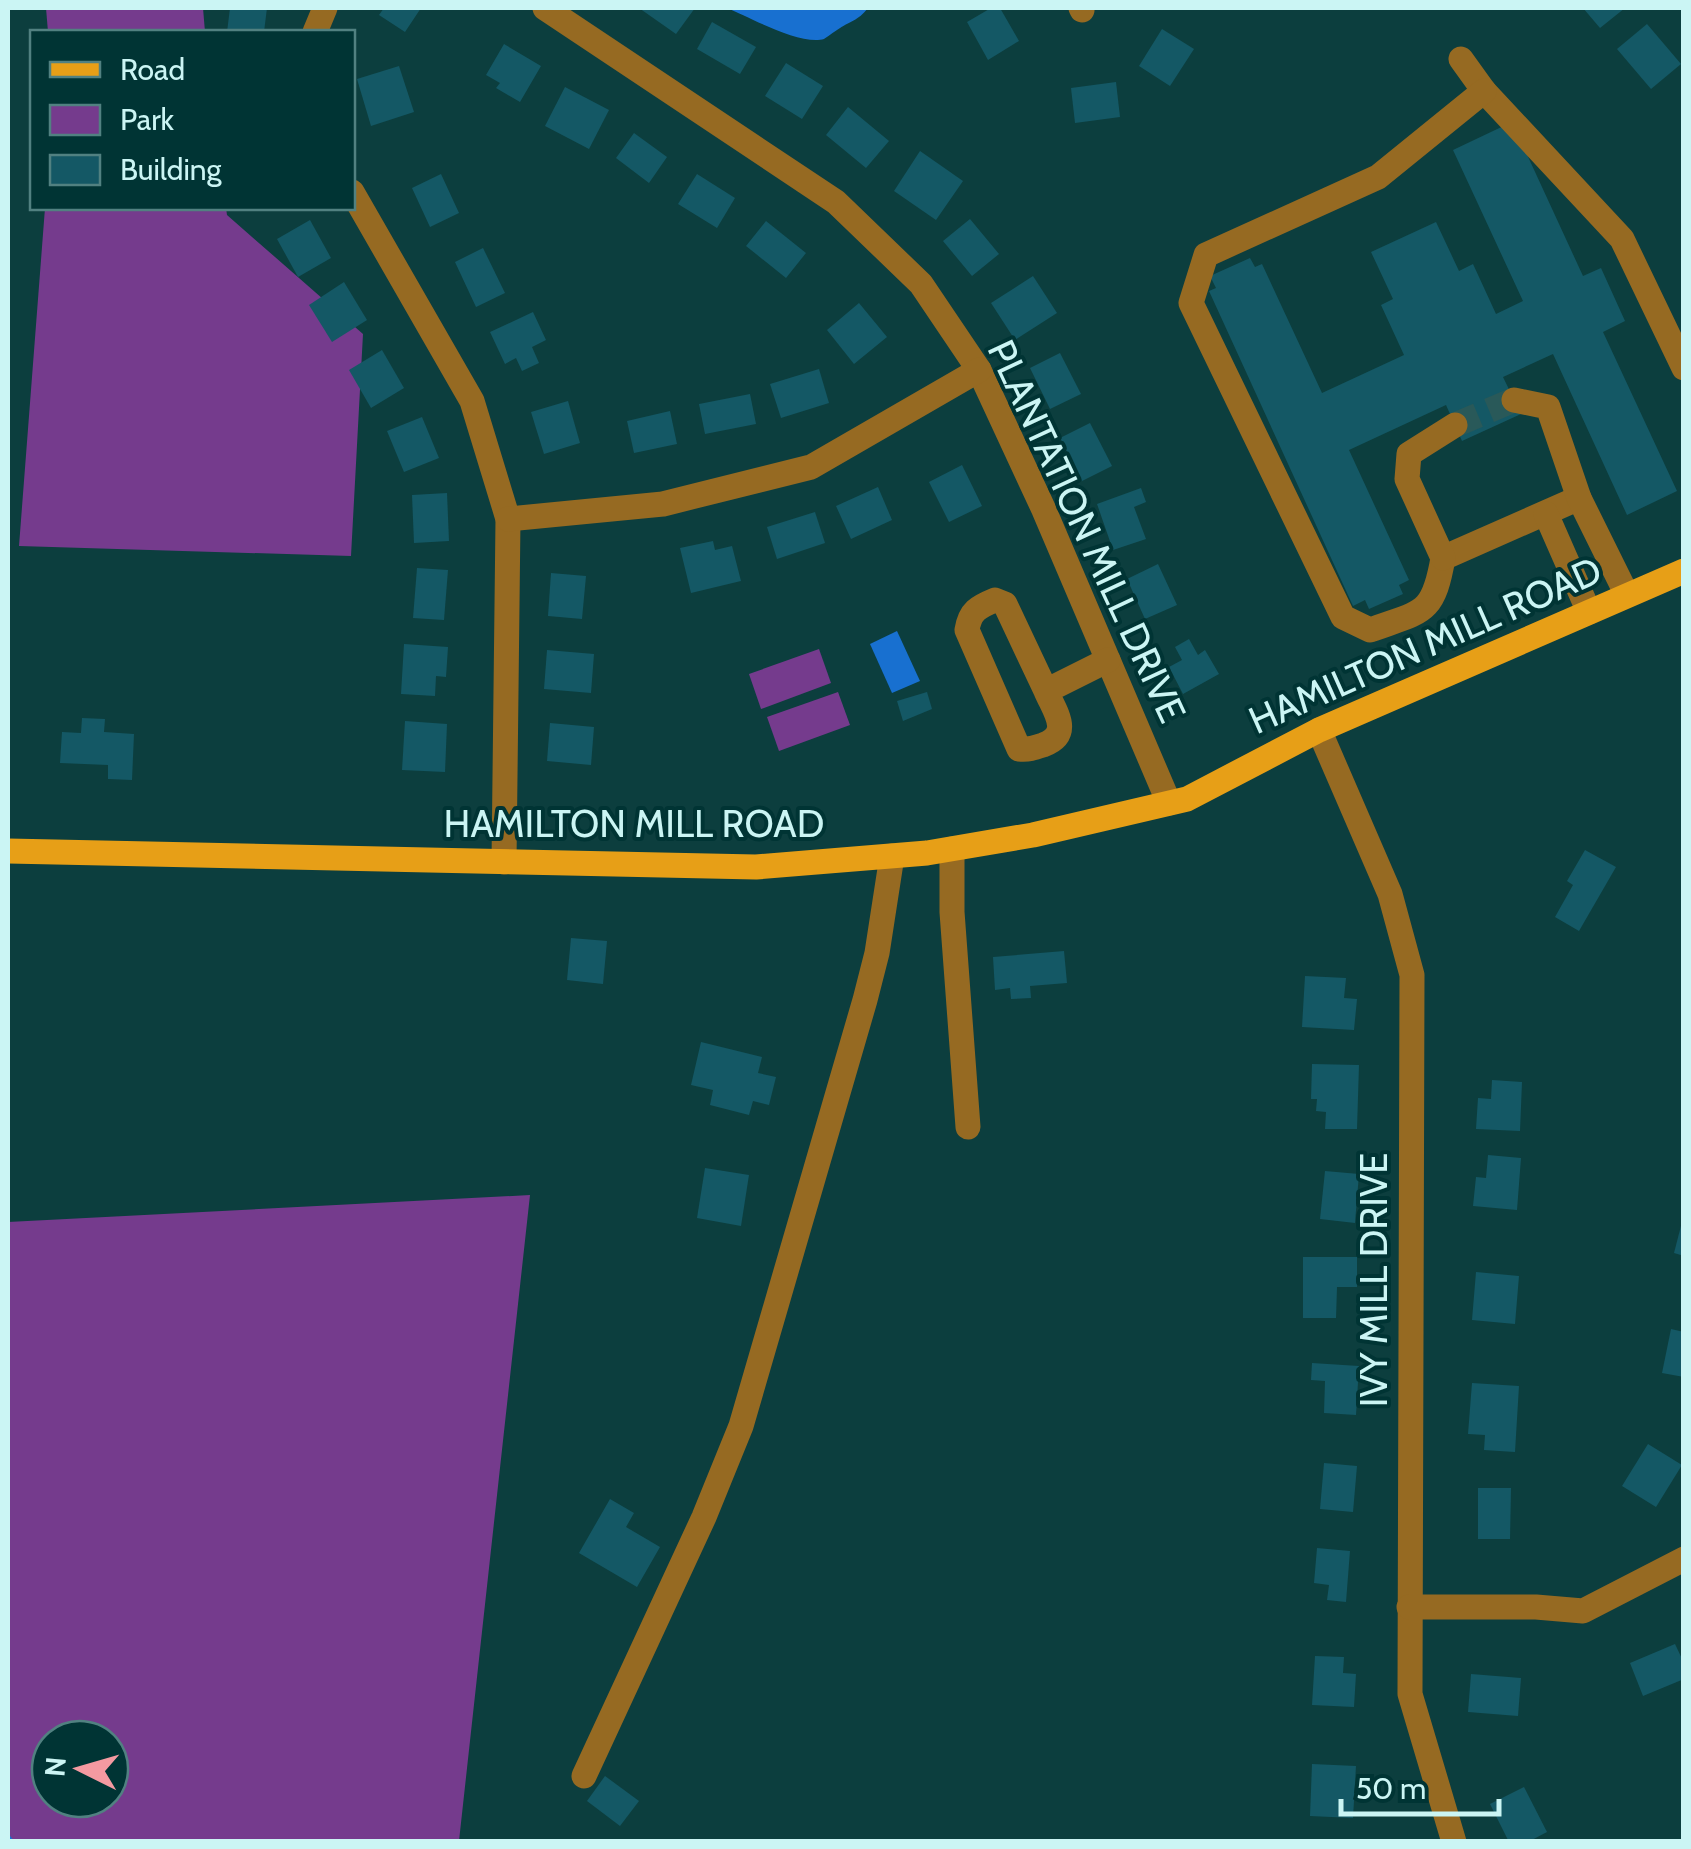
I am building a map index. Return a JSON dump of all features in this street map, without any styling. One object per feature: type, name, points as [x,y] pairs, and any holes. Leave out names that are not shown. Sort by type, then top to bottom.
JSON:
[{"type":"main road","name":"HAMILTON MILL ROAD","points":[[8,851],[756,868],[892,856],[1034,836],[1187,799],[1319,730],[1684,570]]},
{"type":"street","name":"PLANTATION MILL DRIVE","points":[[545,8],[836,202],[921,284],[979,370],[1169,804]]},
{"type":"street","points":[[1460,59],[1484,91],[1622,239],[1684,368]]},
{"type":"street","points":[[1455,425],[1410,454],[1408,467],[1407,480],[1443,558],[1437,594],[1423,610],[1370,630],[1344,617],[1191,303],[1206,255],[1378,177],[1484,91]]},
{"type":"street","points":[[355,197],[472,401],[508,519],[504,862]]},
{"type":"street","points":[[508,519],[663,504],[811,467],[979,370]]},
{"type":"street","points":[[1514,400],[1548,408],[1579,498],[1627,595]]},
{"type":"street","points":[[1443,558],[1579,498]]},
{"type":"street","points":[[1546,514],[1589,612]]},
{"type":"street","points":[[995,600],[1005,604],[1046,691],[1062,726],[1061,733],[1054,741],[1019,749],[967,630],[969,616],[976,608],[995,600]]},
{"type":"street","points":[[1046,691],[1108,660]]},
{"type":"street","name":"IVY MILL DRIVE","points":[[1319,730],[1390,894],[1412,975],[1410,1694],[1454,1842]]},
{"type":"street","points":[[952,848],[952,912],[968,1128]]},
{"type":"street","points":[[584,1776],[704,1516],[741,1426],[865,1000],[877,954],[892,856]]},
{"type":"street","points":[[1408,1606],[1583,1611],[1684,1559]]},
{"type":"green space","points":[[46,8],[203,8],[205,30],[48,30]]},
{"type":"green space","points":[[45,210],[226,210],[227,215],[363,334],[351,556],[19,546]]},
{"type":"green space","points":[[819,649],[831,683],[761,709],[749,674]]},
{"type":"green space","points":[[838,692],[850,725],[779,751],[767,717]]},
{"type":"green space","points":[[530,1195],[459,1841],[8,1841],[8,1222]]},
{"type":"water","points":[[727,8],[868,8],[824,39],[814,40],[789,35]]},
{"type":"water","points":[[897,631],[920,681],[892,693],[870,644]]},
{"type":"building","points":[[230,8],[267,8],[264,30],[227,30]]},
{"type":"building","points":[[384,8],[421,8],[405,32],[379,15]]},
{"type":"building","points":[[639,8],[695,8],[676,34]]},
{"type":"building","points":[[991,8],[1000,8],[1019,41],[988,60],[967,22]]},
{"type":"building","points":[[1583,8],[1625,8],[1600,28]]},
{"type":"building","points":[[712,22],[756,47],[740,74],[697,49]]},
{"type":"building","points":[[1647,24],[1681,64],[1651,89],[1617,49]]},
{"type":"building","points":[[1162,29],[1194,49],[1170,86],[1139,66]]},
{"type":"building","points":[[504,44],[541,66],[520,102],[496,88],[500,83],[486,75]]},
{"type":"building","points":[[786,63],[823,86],[802,119],[765,96]]},
{"type":"building","points":[[399,66],[414,112],[371,126],[357,79]]},
{"type":"building","points":[[1116,82],[1120,117],[1075,123],[1071,88]]},
{"type":"building","points":[[565,87],[609,110],[589,149],[545,126]]},
{"type":"building","points":[[848,107],[889,141],[866,168],[826,135]]},
{"type":"building","points":[[1512,122],[1583,276],[1601,268],[1625,321],[1603,332],[1677,491],[1627,515],[1553,354],[1503,377],[1521,414],[1462,441],[1446,405],[1349,450],[1409,580],[1399,585],[1403,594],[1369,609],[1365,600],[1353,606],[1209,291],[1216,288],[1210,276],[1250,258],[1255,267],[1262,264],[1322,393],[1404,355],[1381,305],[1393,299],[1371,252],[1436,222],[1459,271],[1473,264],[1496,314],[1523,301],[1453,150]]},
{"type":"building","points":[[634,133],[667,157],[649,183],[616,158]]},
{"type":"building","points":[[920,151],[963,181],[936,220],[894,191]]},
{"type":"building","points":[[441,174],[459,213],[430,227],[412,188]]},
{"type":"building","points":[[697,174],[735,198],[717,228],[678,204]]},
{"type":"building","points":[[970,219],[999,254],[972,276],[943,241]]},
{"type":"building","points":[[310,220],[331,258],[298,277],[277,239]]},
{"type":"building","points":[[766,221],[806,253],[786,278],[746,246]]},
{"type":"building","points":[[483,248],[505,293],[476,307],[455,262]]},
{"type":"building","points":[[1033,276],[1057,313],[1015,340],[991,303]]},
{"type":"building","points":[[344,282],[367,320],[332,342],[309,305]]},
{"type":"building","points":[[859,303],[887,337],[854,364],[827,330]]},
{"type":"building","points":[[533,312],[546,340],[532,347],[539,363],[522,371],[516,358],[505,364],[490,332]]},
{"type":"building","points":[[382,350],[404,388],[371,408],[349,370]]},
{"type":"building","points":[[1060,353],[1081,394],[1050,409],[1030,368]]},
{"type":"building","points":[[819,369],[829,403],[781,418],[770,384]]},
{"type":"building","points":[[750,394],[756,424],[705,434],[699,404]]},
{"type":"building","points":[[568,401],[580,443],[544,454],[531,412]]},
{"type":"building","points":[[670,411],[677,444],[634,453],[627,421]]},
{"type":"building","points":[[422,417],[439,458],[404,472],[387,431]]},
{"type":"building","points":[[1090,423],[1112,466],[1082,481],[1060,438]]},
{"type":"building","points":[[962,465],[982,506],[949,522],[929,482]]},
{"type":"building","points":[[878,487],[892,520],[851,539],[836,506]]},
{"type":"building","points":[[1141,488],[1146,502],[1134,507],[1146,539],[1113,550],[1097,504]]},
{"type":"building","points":[[447,493],[449,541],[414,543],[412,495]]},
{"type":"building","points":[[815,512],[825,543],[777,559],[767,527]]},
{"type":"building","points":[[713,541],[715,550],[732,546],[741,581],[691,593],[680,548]]},
{"type":"building","points":[[1158,564],[1177,605],[1145,619],[1127,579]]},
{"type":"building","points":[[417,568],[448,570],[444,620],[413,618]]},
{"type":"building","points":[[551,573],[586,576],[582,619],[548,616]]},
{"type":"building","points":[[1189,639],[1198,655],[1205,650],[1219,674],[1183,694],[1169,667],[1182,660],[1175,647]]},
{"type":"building","points":[[404,644],[448,647],[446,677],[436,676],[435,696],[401,694]]},
{"type":"building","points":[[547,650],[594,654],[591,693],[544,689]]},
{"type":"building","points":[[927,692],[932,709],[903,721],[897,701]]},
{"type":"building","points":[[82,718],[105,719],[104,732],[134,734],[132,780],[108,779],[108,765],[60,763],[62,732],[81,733]]},
{"type":"building","points":[[405,721],[447,724],[445,772],[402,770]]},
{"type":"building","points":[[550,723],[594,727],[591,765],[547,761]]},
{"type":"building","points":[[1585,850],[1616,867],[1579,931],[1555,917],[1573,885],[1567,881]]},
{"type":"building","points":[[571,938],[607,941],[603,984],[567,980]]},
{"type":"building","points":[[1064,951],[1067,983],[1030,986],[1031,998],[1011,999],[1010,988],[995,990],[993,957]]},
{"type":"building","points":[[1305,976],[1346,978],[1344,998],[1357,999],[1354,1030],[1302,1027]]},
{"type":"building","points":[[701,1042],[762,1057],[758,1073],[776,1077],[769,1105],[753,1101],[749,1115],[710,1105],[713,1090],[691,1085]]},
{"type":"building","points":[[1312,1064],[1359,1065],[1357,1129],[1325,1129],[1326,1112],[1316,1111],[1317,1099],[1311,1099]]},
{"type":"building","points":[[1492,1080],[1522,1082],[1520,1131],[1476,1129],[1478,1098],[1491,1099]]},
{"type":"building","points":[[1488,1155],[1521,1158],[1517,1210],[1473,1206],[1476,1177],[1486,1178]]},
{"type":"building","points":[[705,1168],[749,1175],[741,1226],[697,1218]]},
{"type":"building","points":[[1325,1171],[1359,1174],[1355,1223],[1320,1219]]},
{"type":"building","points":[[1684,1222],[1684,1256],[1674,1253]]},
{"type":"building","points":[[1303,1257],[1357,1257],[1357,1287],[1337,1287],[1336,1318],[1303,1318]]},
{"type":"building","points":[[1476,1272],[1519,1276],[1515,1324],[1472,1320]]},
{"type":"building","points":[[1671,1329],[1684,1332],[1684,1377],[1662,1373]]},
{"type":"building","points":[[1312,1363],[1359,1366],[1356,1415],[1324,1413],[1325,1381],[1311,1380]]},
{"type":"building","points":[[1472,1383],[1519,1386],[1515,1452],[1484,1450],[1485,1435],[1468,1434]]},
{"type":"building","points":[[1648,1444],[1682,1465],[1656,1507],[1622,1486]]},
{"type":"building","points":[[1324,1463],[1357,1466],[1353,1512],[1320,1509]]},
{"type":"building","points":[[1478,1488],[1511,1488],[1510,1539],[1478,1539]]},
{"type":"building","points":[[610,1499],[634,1513],[626,1527],[660,1547],[637,1587],[579,1553]]},
{"type":"building","points":[[1317,1548],[1350,1551],[1346,1602],[1327,1600],[1329,1585],[1314,1583]]},
{"type":"building","points":[[1675,1644],[1684,1663],[1684,1679],[1643,1696],[1630,1663]]},
{"type":"building","points":[[1315,1656],[1344,1657],[1343,1673],[1356,1674],[1354,1707],[1312,1705]]},
{"type":"building","points":[[1471,1674],[1521,1678],[1518,1716],[1468,1712]]},
{"type":"building","points":[[1312,1764],[1356,1766],[1353,1818],[1310,1816]]},
{"type":"building","points":[[605,1776],[639,1801],[620,1826],[587,1801]]},
{"type":"building","points":[[1524,1787],[1547,1832],[1528,1842],[1509,1842],[1490,1804]]},
{"type":"waterway","points":[[8,1838],[11,1842]]},
{"type":"tunnel","points":[[1455,425],[1514,400]]}]
